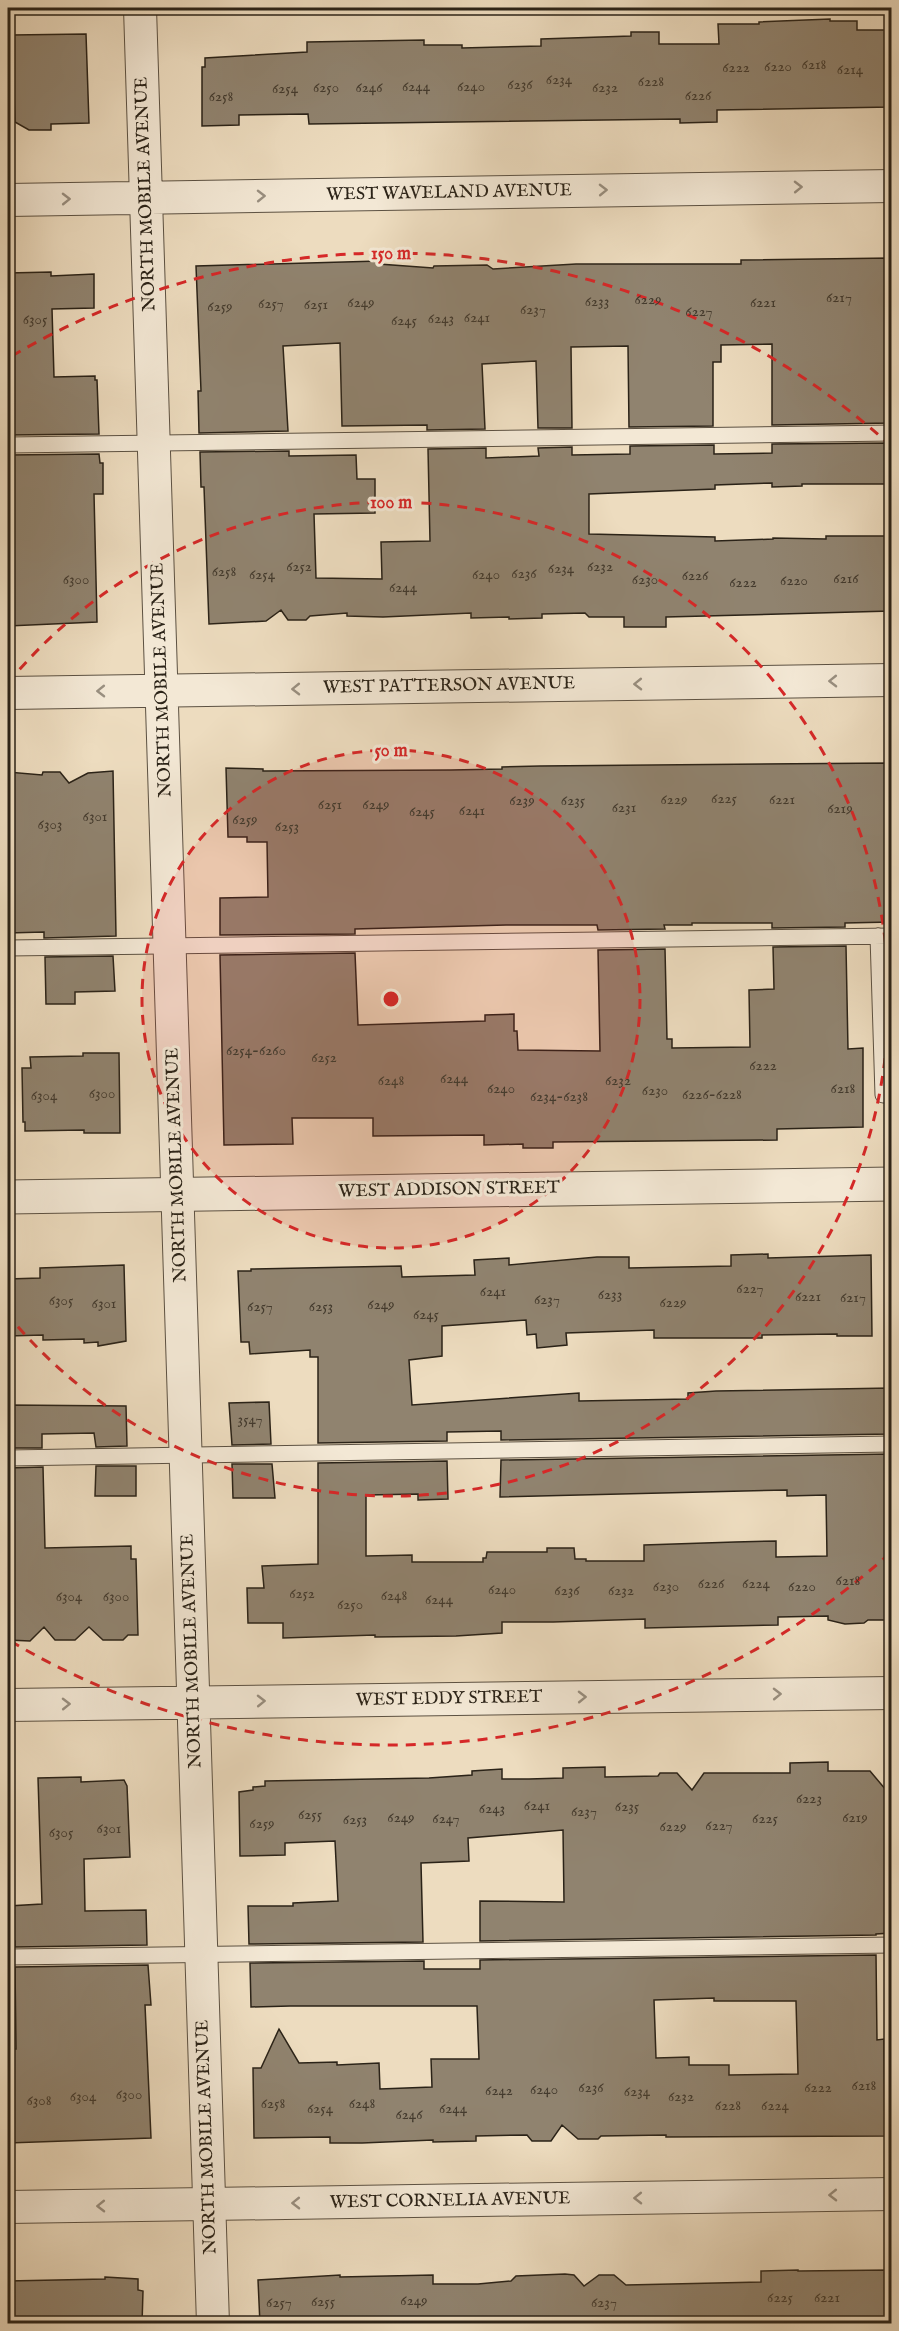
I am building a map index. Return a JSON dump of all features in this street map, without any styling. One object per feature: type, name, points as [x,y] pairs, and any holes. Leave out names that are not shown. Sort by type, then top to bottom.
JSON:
[{"type":"street","name":"NORTH MOBILE AVENUE","points":[[140,8],[213,2324]]},
{"type":"street","name":"WEST WAVELAND AVENUE","points":[[8,200],[891,186]]},
{"type":"street","name":"WEST PATTERSON AVENUE","points":[[8,693],[891,680]]},
{"type":"street","name":"WEST ADDISON STREET","points":[[8,1197],[891,1184]]},
{"type":"street","name":"WEST EDDY STREET","points":[[8,1705],[891,1692]]},
{"type":"street","name":"WEST CORNELIA AVENUE","points":[[8,2208],[891,2194]]},
{"type":"lane","points":[[8,446],[891,433]]},
{"type":"lane","points":[[8,948],[885,936],[883,1095],[891,1095]]},
{"type":"lane","points":[[8,1458],[891,1444]]},
{"type":"lane","points":[[8,1957],[891,1945]]},
{"type":"building","points":[[830,19],[830,21],[857,21],[857,30],[891,30],[891,107],[717,110],[717,122],[680,123],[680,119],[309,124],[308,114],[239,115],[239,125],[202,126],[202,67],[205,67],[205,58],[307,52],[307,42],[424,40],[424,45],[462,45],[462,48],[541,46],[541,39],[631,36],[631,32],[659,32],[659,44],[719,44],[718,24],[759,24],[759,22]]},
{"type":"building","points":[[86,34],[89,123],[51,124],[51,130],[29,130],[15,122],[12,35]]},
{"type":"building","points":[[891,258],[891,423],[772,425],[772,344],[721,345],[721,362],[713,362],[713,426],[629,427],[628,346],[571,347],[572,428],[538,428],[536,361],[482,364],[485,429],[427,430],[427,425],[342,426],[340,343],[283,346],[288,431],[199,433],[198,391],[201,391],[196,266],[379,261],[379,264],[433,268],[434,266],[487,265],[493,269],[576,264],[741,264],[741,260]]},
{"type":"building","points":[[51,272],[51,276],[94,274],[94,308],[52,309],[54,377],[95,376],[99,434],[8,435],[8,273]]},
{"type":"building","points":[[891,443],[891,484],[802,484],[802,486],[772,487],[772,483],[715,485],[715,489],[589,494],[589,534],[715,537],[715,541],[773,538],[826,539],[826,536],[891,536],[891,611],[666,617],[666,627],[624,627],[624,617],[589,617],[585,613],[542,614],[542,618],[509,619],[509,617],[471,618],[471,613],[383,617],[347,616],[347,613],[310,616],[306,620],[288,620],[281,610],[266,621],[209,624],[204,487],[201,487],[200,452],[289,451],[289,456],[356,455],[357,479],[375,479],[375,513],[314,514],[316,578],[382,579],[381,542],[430,541],[428,449],[486,448],[486,458],[539,456],[538,448],[572,447],[572,455],[630,454],[630,446],[714,445],[714,454],[772,453],[772,444]]},
{"type":"building","points":[[99,454],[100,463],[103,463],[103,494],[94,494],[97,622],[8,626],[8,455]]},
{"type":"building","points":[[891,763],[891,922],[845,923],[845,927],[772,928],[772,923],[692,923],[692,925],[664,925],[665,929],[598,930],[597,925],[506,925],[355,929],[355,934],[220,935],[220,898],[268,897],[267,842],[247,842],[247,837],[228,837],[226,768],[263,769],[263,771],[451,770],[540,766]]},
{"type":"building","points":[[113,771],[116,936],[44,938],[44,932],[8,933],[8,772],[42,775],[43,772],[60,772],[69,783],[88,773]]},
{"type":"building","points":[[846,946],[848,1049],[863,1048],[863,1127],[777,1129],[777,1140],[553,1142],[553,1148],[523,1148],[523,1144],[484,1145],[484,1135],[373,1136],[373,1118],[292,1118],[293,1144],[224,1145],[220,955],[355,953],[358,1025],[485,1021],[485,1015],[514,1014],[514,1031],[517,1031],[518,1050],[600,1051],[598,950],[665,949],[667,1039],[672,1039],[672,1048],[750,1047],[749,990],[774,989],[773,947]]},
{"type":"building","points":[[113,956],[115,991],[75,992],[75,1004],[46,1004],[45,957]]},
{"type":"building","points":[[83,1053],[119,1053],[120,1133],[84,1133],[84,1130],[25,1131],[22,1068],[31,1068],[30,1057],[83,1056]]},
{"type":"building","points":[[768,1254],[768,1258],[871,1255],[872,1336],[837,1336],[837,1334],[762,1335],[762,1338],[654,1338],[654,1330],[566,1333],[567,1345],[537,1348],[536,1334],[527,1335],[526,1320],[442,1326],[442,1356],[409,1360],[412,1405],[579,1393],[579,1401],[688,1399],[688,1393],[716,1391],[891,1388],[891,1434],[501,1440],[501,1431],[447,1432],[447,1441],[318,1443],[318,1357],[310,1357],[310,1350],[250,1354],[249,1342],[241,1342],[238,1271],[401,1266],[402,1277],[475,1275],[474,1260],[509,1258],[509,1265],[597,1257],[629,1257],[629,1268],[731,1266],[731,1255]]},
{"type":"building","points":[[124,1265],[126,1341],[98,1346],[98,1342],[84,1343],[84,1339],[43,1340],[43,1335],[8,1336],[8,1279],[40,1278],[40,1268]]},
{"type":"building","points":[[269,1402],[271,1444],[232,1445],[229,1403]]},
{"type":"building","points":[[8,1405],[126,1406],[127,1446],[96,1447],[94,1433],[42,1434],[42,1448],[8,1448]]},
{"type":"building","points":[[891,1454],[891,1620],[868,1620],[864,1623],[845,1624],[828,1620],[828,1616],[778,1617],[778,1625],[645,1628],[645,1619],[502,1622],[502,1633],[456,1636],[375,1637],[375,1635],[283,1638],[283,1623],[248,1623],[247,1588],[264,1588],[262,1566],[318,1564],[318,1463],[447,1461],[448,1499],[418,1500],[418,1494],[366,1495],[366,1556],[412,1555],[412,1562],[483,1562],[487,1552],[547,1552],[547,1548],[574,1548],[575,1559],[644,1561],[644,1545],[735,1542],[776,1541],[776,1557],[827,1556],[826,1495],[787,1496],[787,1490],[500,1497],[501,1460]]},
{"type":"building","points":[[232,1464],[272,1464],[275,1498],[233,1498]]},
{"type":"building","points":[[96,1466],[136,1466],[136,1496],[95,1496]]},
{"type":"building","points":[[43,1467],[45,1548],[131,1546],[131,1559],[136,1559],[138,1635],[128,1635],[123,1640],[103,1640],[89,1627],[75,1640],[55,1640],[44,1627],[30,1641],[8,1640],[8,1468]]},
{"type":"building","points":[[828,1762],[828,1771],[870,1771],[891,1796],[891,1933],[480,1941],[480,1901],[564,1902],[563,1830],[468,1838],[469,1861],[421,1863],[423,1942],[249,1944],[248,1906],[293,1906],[293,1903],[338,1901],[335,1841],[285,1843],[285,1855],[240,1856],[239,1792],[265,1786],[265,1781],[429,1778],[472,1775],[472,1771],[502,1769],[502,1779],[563,1778],[563,1768],[605,1767],[605,1777],[658,1776],[660,1773],[677,1773],[692,1790],[704,1773],[790,1773],[790,1763]]},
{"type":"building","points":[[81,1777],[81,1782],[124,1780],[127,1786],[130,1857],[84,1859],[85,1911],[146,1910],[147,1945],[15,1947],[15,1941],[8,1941],[8,1906],[42,1904],[38,1778]]},
{"type":"building","points":[[876,1955],[877,2040],[884,2039],[885,2136],[666,2137],[666,2135],[601,2136],[598,2139],[578,2139],[562,2125],[551,2141],[532,2141],[527,2135],[476,2136],[476,2141],[362,2143],[330,2143],[330,2137],[254,2138],[253,2068],[261,2068],[279,2029],[299,2063],[337,2062],[337,2065],[379,2063],[380,2089],[432,2087],[431,2059],[479,2059],[477,2006],[251,2007],[250,1963],[424,1961],[424,1969],[480,1969],[480,1960]],"holes":[[[714,1998],[714,2001],[796,2001],[798,2074],[729,2075],[729,2065],[689,2065],[689,2057],[656,2058],[654,2000]]]},
{"type":"building","points":[[148,1965],[151,2005],[145,2005],[151,2138],[8,2143],[8,2049],[16,2049],[15,1967]]},
{"type":"building","points":[[891,2270],[891,2324],[260,2324],[258,2280],[340,2275],[340,2277],[433,2275],[433,2284],[478,2284],[511,2281],[516,2276],[565,2274],[574,2275],[584,2286],[599,2275],[614,2275],[626,2285],[761,2282],[761,2271]]},
{"type":"building","points":[[105,2277],[138,2279],[138,2290],[143,2291],[142,2324],[8,2324],[8,2281],[105,2279]]}]
